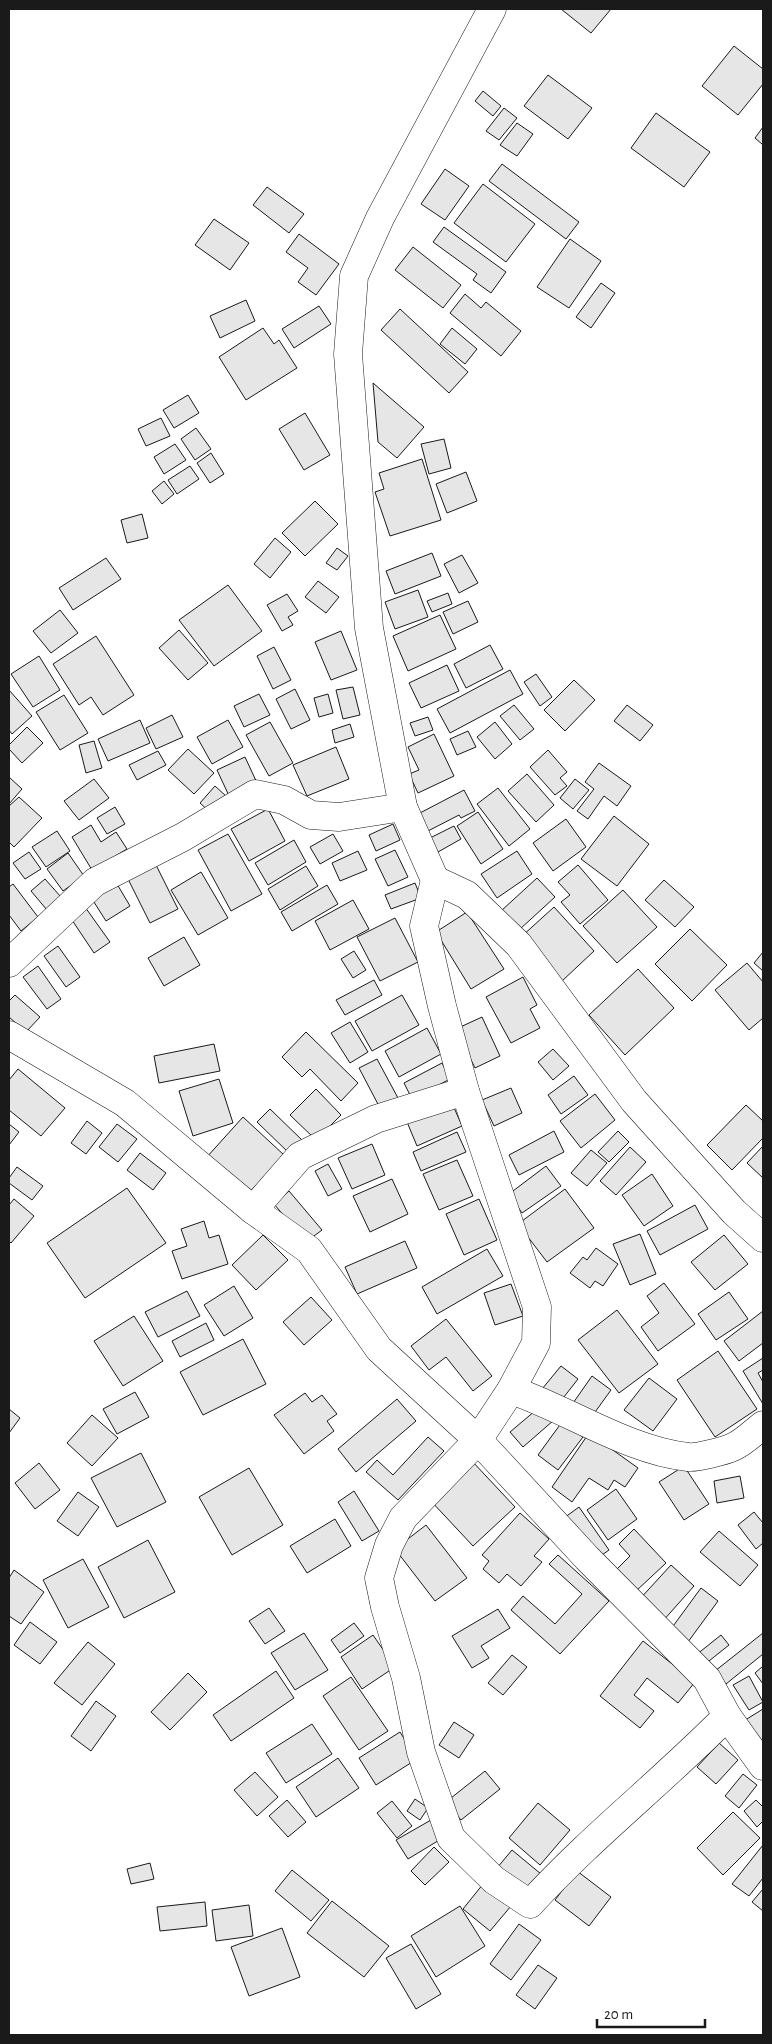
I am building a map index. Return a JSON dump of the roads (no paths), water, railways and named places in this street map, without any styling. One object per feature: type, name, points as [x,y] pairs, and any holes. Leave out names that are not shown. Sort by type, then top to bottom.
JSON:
[{"type":"street","points":[[492,9],[380,218],[354,276],[348,354],[369,628],[402,807],[436,880],[467,895],[519,945],[634,1101],[734,1212],[763,1238]]},
{"type":"street","points":[[9,963],[95,882],[183,837],[255,794],[284,800],[311,815],[339,817],[402,807]]},
{"type":"street","points":[[436,880],[424,926],[442,1006],[464,1091],[537,1307],[536,1343],[511,1390],[478,1440],[403,1518],[389,1545],[379,1578],[385,1607],[406,1678],[420,1752],[451,1838],[494,1880],[530,1904],[565,1866],[686,1758],[727,1716]]},
{"type":"street","points":[[9,1035],[125,1103],[253,1210],[309,1250],[379,1349],[478,1440],[626,1598],[708,1678],[727,1716],[763,1766]]},
{"type":"street","points":[[253,1210],[300,1156],[376,1119],[464,1091]]},
{"type":"street","points":[[511,1390],[652,1449],[690,1457],[734,1447],[763,1425]]}]
